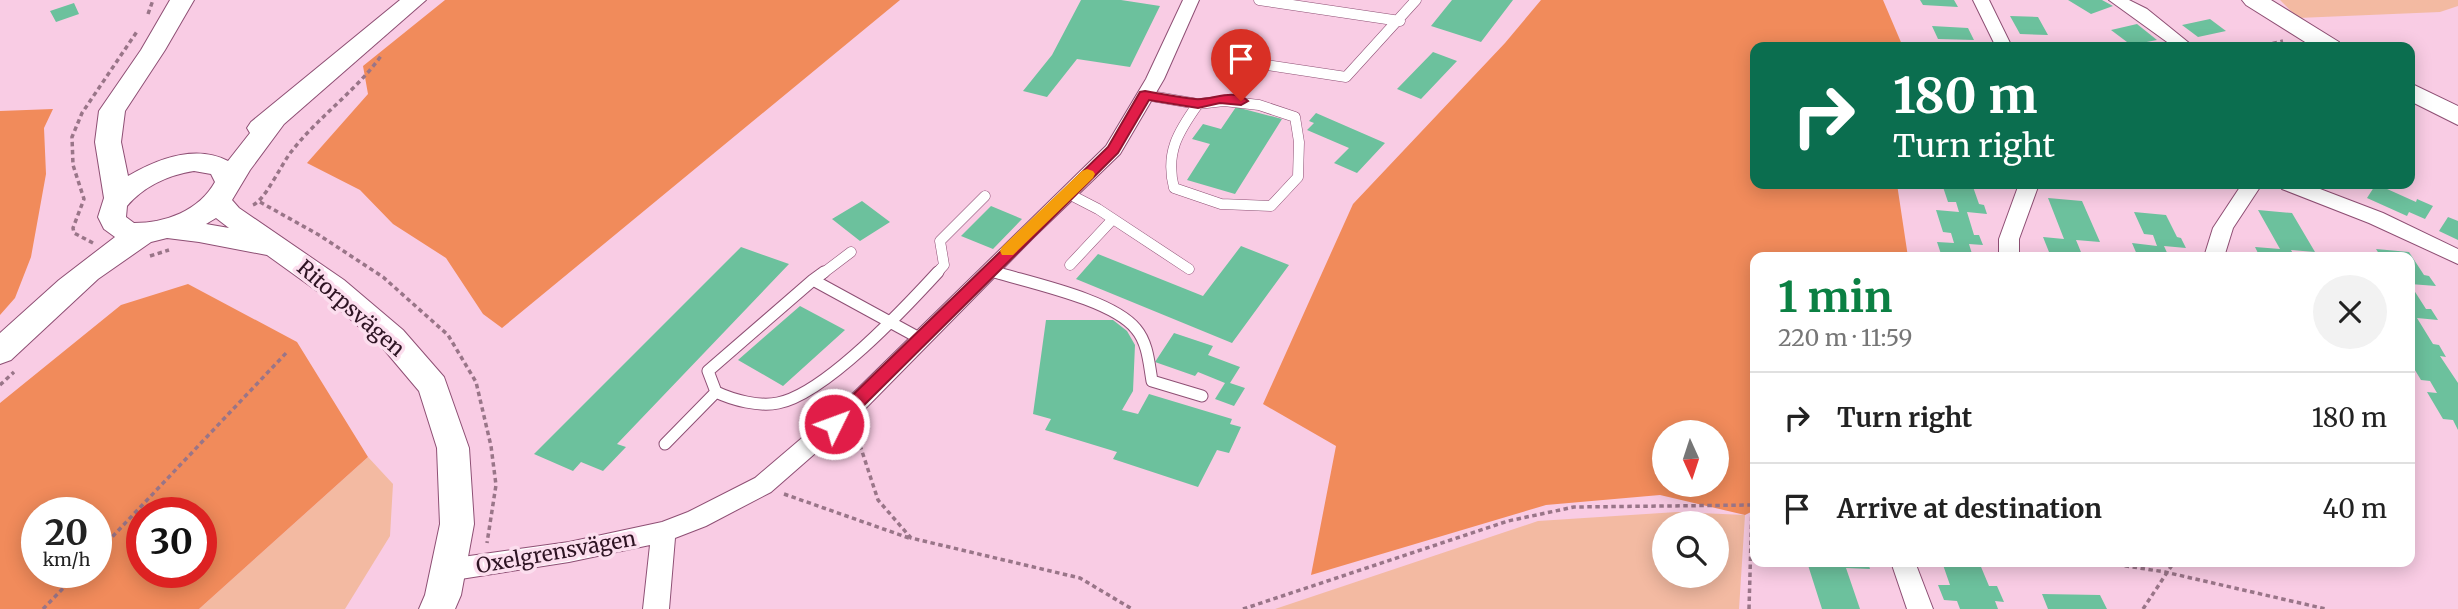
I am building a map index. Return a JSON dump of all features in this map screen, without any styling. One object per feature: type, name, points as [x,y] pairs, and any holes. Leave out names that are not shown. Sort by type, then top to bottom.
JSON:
[{"type":"street","points":[[116,210],[108,142],[112,111],[153,50],[181,0]]},
{"type":"street","points":[[39,314],[141,178],[165,168],[195,162],[235,143],[275,118],[414,0]]},
{"type":"street","name":"Oxelgrensvägen","points":[[448,570],[569,552],[663,533],[763,485],[851,409],[1113,150],[1145,95],[1191,0]]},
{"type":"street","points":[[1980,0],[2001,42]]},
{"type":"street","points":[[2117,0],[2141,13],[2179,42]]},
{"type":"street","points":[[2254,0],[2322,42]]},
{"type":"street","points":[[2415,94],[2458,117]]},
{"type":"street","points":[[0,352],[39,314],[114,250],[157,230],[191,220],[223,192],[275,118]]},
{"type":"street","points":[[108,142],[165,168]]},
{"type":"street","name":"Ritorpsvägen","points":[[195,162],[219,167],[228,176],[223,192],[229,215],[334,288],[392,338],[433,386],[453,448],[457,524],[443,595],[437,609]]},
{"type":"street","points":[[2009,252],[2009,239],[2027,189]]},
{"type":"street","points":[[2214,252],[2234,210],[2249,189]]},
{"type":"street","points":[[2302,189],[2376,218],[2458,257]]},
{"type":"street","name":"Ritorpsvägen","points":[[116,210],[127,230],[199,232],[282,250]]},
{"type":"street","name":"Oxelgrensvägen","points":[[656,609],[663,533]]},
{"type":"street","points":[[1905,567],[1920,609]]},
{"type":"lane","points":[[1259,0],[1400,21]]},
{"type":"lane","points":[[1267,65],[1346,78],[1400,21],[1416,0]]},
{"type":"lane","points":[[1145,95],[1198,104],[1220,99],[1262,103],[1296,117],[1299,142],[1298,177],[1271,206],[1230,207],[1199,201],[1174,188],[1168,170],[1173,139],[1198,104]]},
{"type":"lane","points":[[1067,193],[1113,219],[1189,270]]},
{"type":"lane","points":[[851,251],[813,280],[708,371],[716,392],[734,400],[777,404],[806,393],[892,323],[944,265],[940,241],[985,197]]},
{"type":"lane","points":[[1070,265],[1113,219]]},
{"type":"lane","points":[[989,270],[1104,307],[1134,326],[1146,348],[1152,382],[1202,396]]},
{"type":"lane","points":[[813,280],[921,339]]},
{"type":"lane","points":[[665,444],[716,392]]},
{"type":"path","points":[[112,537],[288,351]]},
{"type":"path","points":[[851,409],[855,431],[878,500],[911,538]]},
{"type":"path","points":[[763,485],[810,505],[911,538],[1080,578],[1132,609]]},
{"type":"path","points":[[1242,609],[1507,521],[1574,508],[1750,505]]},
{"type":"path","points":[[1749,609],[1751,567]]},
{"type":"path","points":[[2133,567],[2326,609]]},
{"type":"path","points":[[2143,609],[2170,567]]},
{"type":"path","points":[[43,609],[63,588]]},
{"type":"path","points":[[2298,605],[2305,609]]},
{"type":"shaded area","points":[[445,0],[900,0],[502,328],[483,314],[446,258],[393,224],[360,190],[307,163],[368,94],[363,66]]},
{"type":"shaded area","points":[[1541,0],[1883,0],[1901,42],[1750,42],[1750,189],[1898,189],[1907,252],[1750,252],[1750,512],[1745,515],[1668,497],[1729,497],[1729,420],[1652,420],[1652,496],[1546,505],[1311,575],[1336,446],[1263,404],[1353,204],[1505,43]]},
{"type":"shaded area","points":[[2280,0],[2458,0],[2458,6],[2440,12],[2298,18]]},
{"type":"shaded area","points":[[53,109],[44,128],[46,174],[31,257],[15,298],[0,315],[0,111]]},
{"type":"shaded area","points":[[188,284],[297,342],[368,457],[199,609],[0,609],[0,403],[121,305]]},
{"type":"shaded area","points":[[368,457],[393,484],[390,536],[345,609],[199,609]]},
{"type":"shaded area","points":[[1652,514],[1652,588],[1729,588],[1729,514],[1745,515],[1739,609],[1275,609],[1538,521]]},
{"type":"building","points":[[1081,0],[1121,0],[1160,6],[1130,67],[1077,59],[1047,97],[1023,91],[1052,55]]},
{"type":"building","points":[[1452,0],[1513,0],[1481,42],[1431,26]]},
{"type":"building","points":[[1920,0],[1954,0],[1958,7],[1923,5]]},
{"type":"building","points":[[2068,0],[2102,0],[2113,6],[2091,14]]},
{"type":"building","points":[[74,3],[79,14],[56,22],[50,11]]},
{"type":"building","points":[[2010,16],[2038,17],[2048,35],[2020,34]]},
{"type":"building","points":[[2210,19],[2226,31],[2198,37],[2182,25]]},
{"type":"building","points":[[2137,24],[2157,40],[2127,42],[2111,30]]},
{"type":"building","points":[[1932,26],[1968,28],[1974,40],[1938,39]]},
{"type":"building","points":[[1433,52],[1457,61],[1421,99],[1397,89]]},
{"type":"building","points":[[1236,107],[1282,119],[1235,194],[1187,180],[1210,144],[1192,139],[1203,124],[1221,129]]},
{"type":"building","points":[[1316,113],[1385,143],[1357,173],[1334,163],[1349,148],[1307,130],[1314,123],[1309,121]]},
{"type":"building","points":[[1944,189],[1974,189],[1979,204],[1984,205],[1987,214],[1967,212],[1974,235],[1979,235],[1983,245],[1969,244],[1971,252],[1940,252],[1937,242],[1954,243],[1951,233],[1943,232],[1936,210],[1959,212],[1956,202],[1948,202]]},
{"type":"building","points":[[2373,189],[2387,189],[2416,202],[2417,199],[2433,206],[2425,219],[2409,212],[2407,216],[2367,198]]},
{"type":"building","points":[[2048,198],[2082,201],[2100,242],[2076,240],[2081,252],[2049,252],[2043,237],[2064,239]]},
{"type":"building","points":[[862,201],[890,222],[860,241],[832,219]]},
{"type":"building","points":[[991,206],[1022,219],[993,249],[961,236]]},
{"type":"building","points":[[2258,210],[2292,213],[2315,252],[2258,252],[2255,247],[2280,249]]},
{"type":"building","points":[[2134,212],[2166,215],[2186,248],[2164,246],[2167,252],[2136,252],[2132,243],[2157,246],[2153,235],[2144,234]]},
{"type":"building","points":[[2448,217],[2458,221],[2458,240],[2439,231]]},
{"type":"building","points":[[1241,246],[1289,265],[1232,343],[1076,279],[1098,254],[1203,296]]},
{"type":"building","points":[[741,247],[789,264],[617,444],[626,447],[603,471],[581,462],[573,471],[534,454]]},
{"type":"building","points":[[2376,249],[2409,252],[2378,252]]},
{"type":"building","points":[[2415,261],[2424,275],[2429,276],[2436,286],[2415,284]]},
{"type":"building","points":[[2415,292],[2426,309],[2431,309],[2438,320],[2417,318],[2433,344],[2439,345],[2446,357],[2440,356],[2458,383],[2458,430],[2453,420],[2443,419],[2427,392],[2437,393],[2430,381],[2421,380],[2415,370]]},
{"type":"building","points":[[800,306],[845,330],[783,386],[738,360]]},
{"type":"building","points":[[1046,320],[1113,320],[1127,331],[1135,345],[1133,391],[1122,410],[1138,414],[1149,394],[1232,419],[1230,424],[1241,427],[1229,453],[1217,450],[1198,487],[1113,459],[1117,452],[1045,430],[1051,419],[1033,414]]},
{"type":"building","points":[[1174,333],[1213,346],[1208,355],[1240,367],[1230,383],[1245,388],[1234,406],[1215,399],[1225,383],[1198,372],[1195,376],[1155,362]]},
{"type":"building","points":[[1809,567],[1869,567],[1846,568],[1860,609],[1822,609]]},
{"type":"building","points":[[1944,567],[1981,567],[1989,586],[1997,586],[2004,602],[1995,601],[1998,609],[1960,609],[1957,601],[1944,600],[1938,585],[1950,585]]},
{"type":"building","points":[[2042,594],[2100,595],[2107,609],[2048,609]]},
{"type":"slow traffic","points":[[1008,251],[1087,174]]},
{"type":"route","points":[[834,424],[1113,150],[1145,95],[1198,104],[1220,99],[1241,101]]}]
